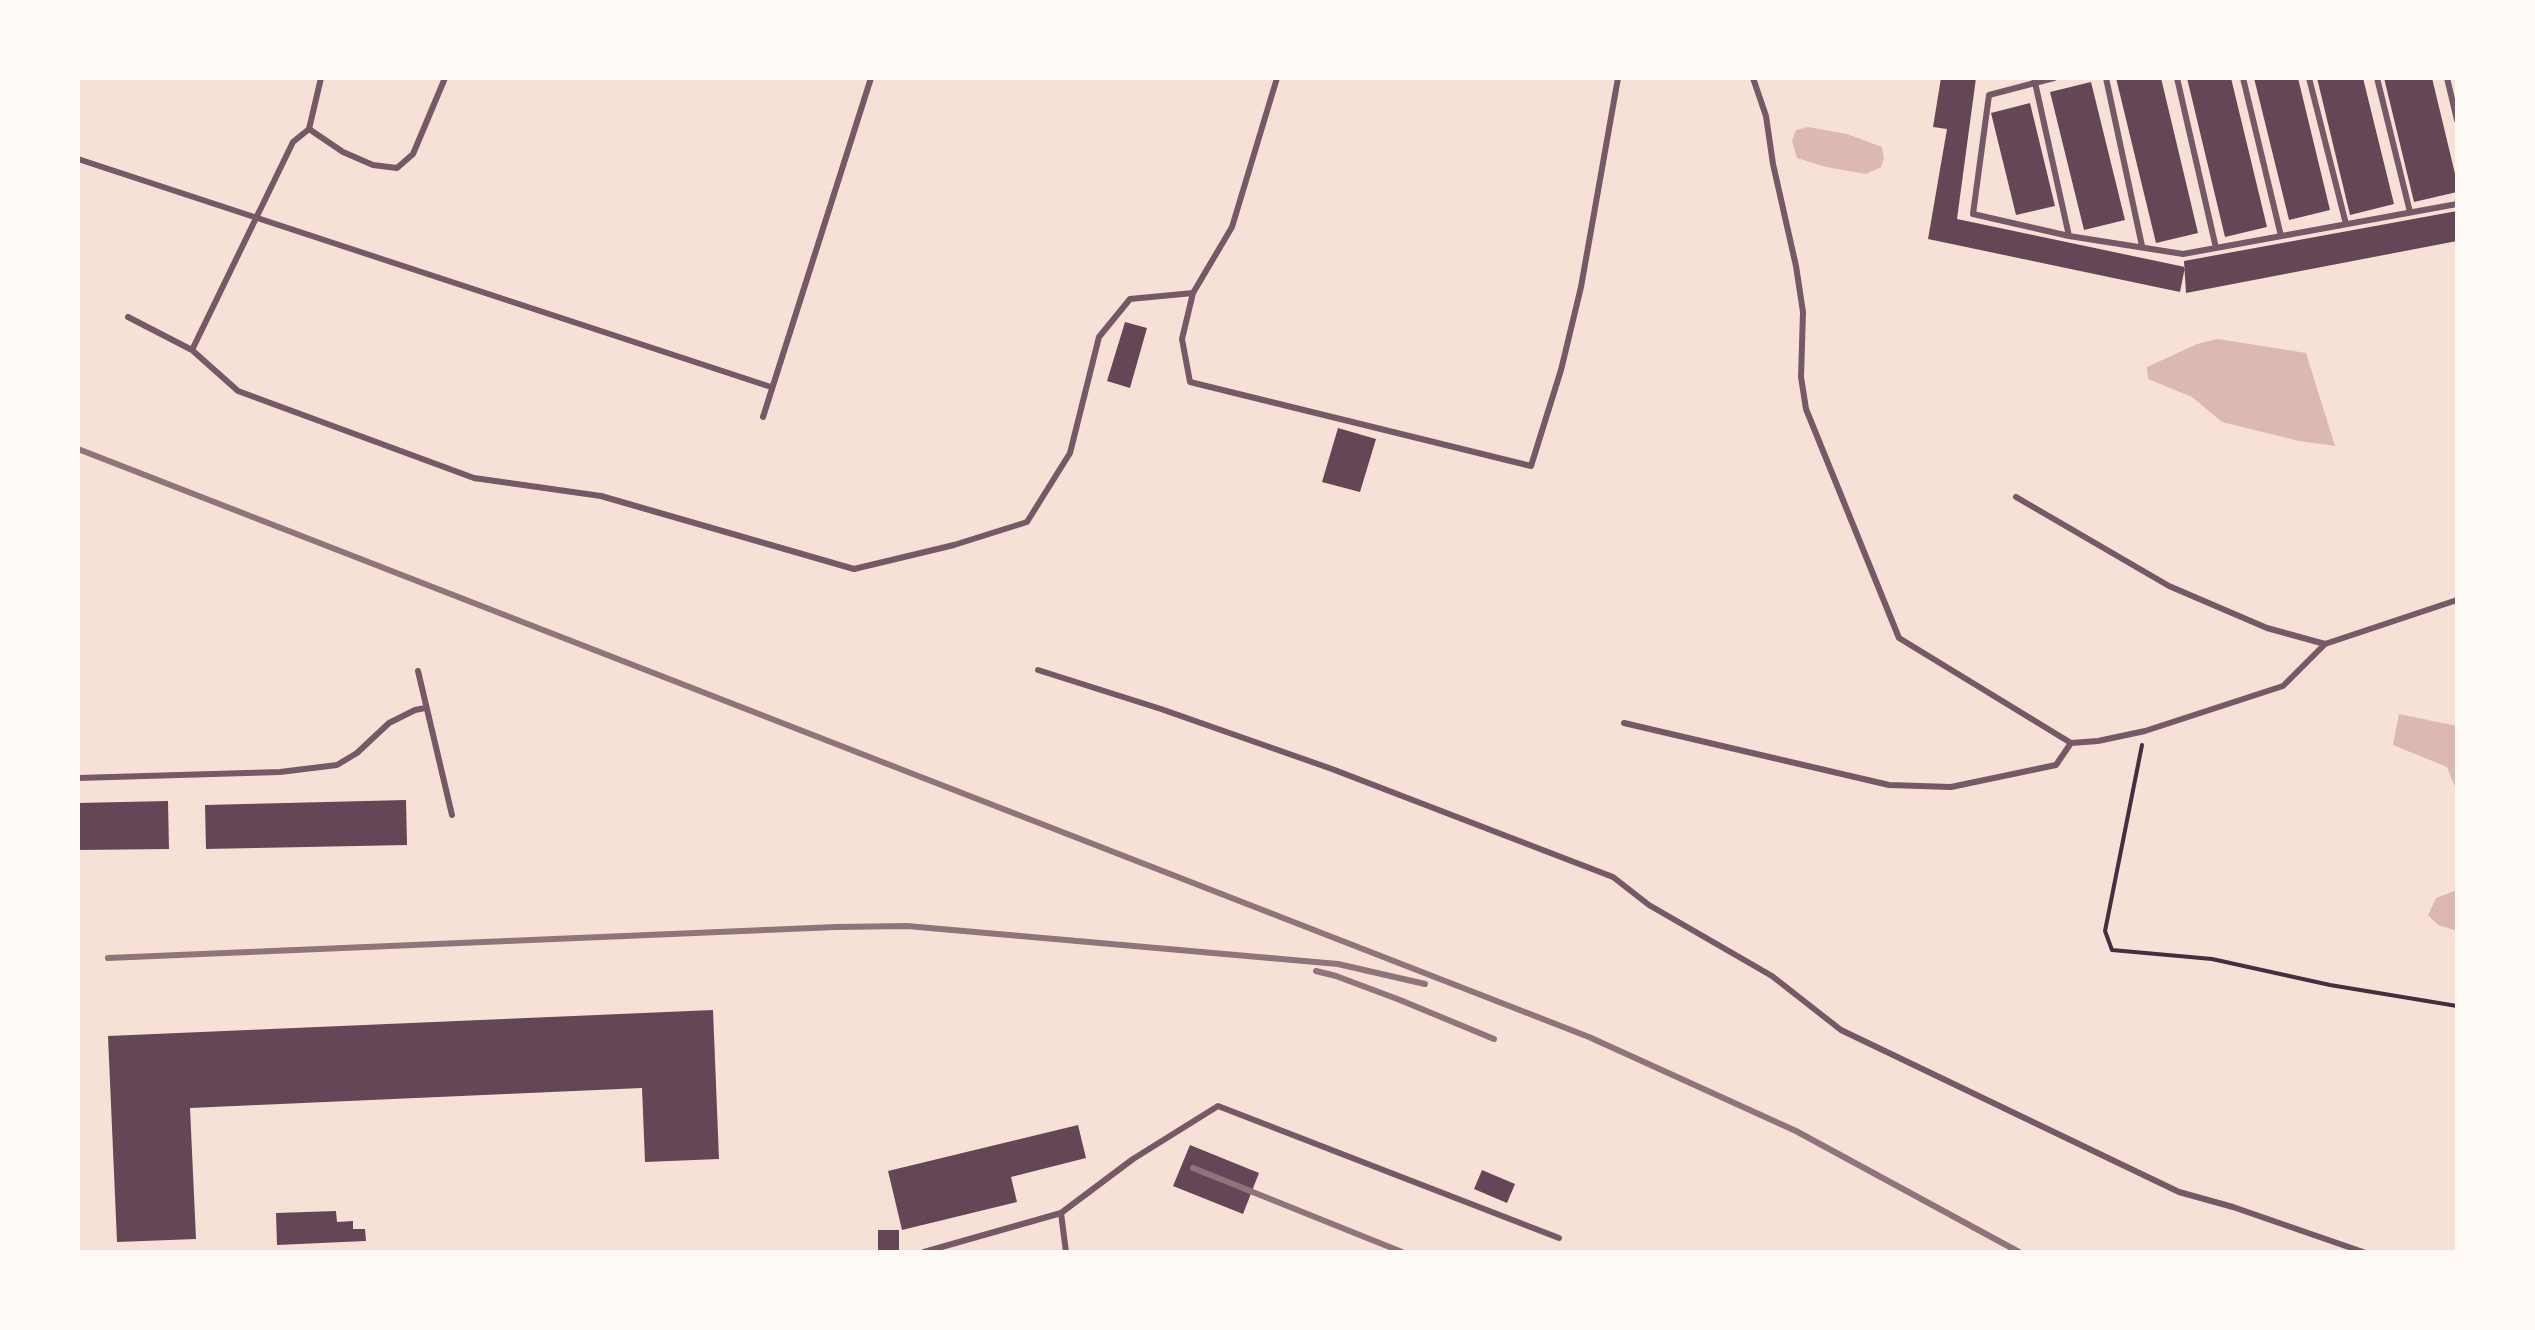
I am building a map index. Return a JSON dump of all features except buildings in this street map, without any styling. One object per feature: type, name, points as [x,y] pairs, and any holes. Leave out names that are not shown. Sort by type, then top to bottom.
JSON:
[{"type":"lane","points":[[192,350],[293,142],[309,129],[321,78]]},
{"type":"lane","points":[[309,129],[343,152],[363,161],[397,168],[413,154],[445,78]]},
{"type":"lane","points":[[763,417],[871,78]]},
{"type":"lane","points":[[1277,78],[1232,227],[1193,293],[1182,339],[1190,382],[1531,466],[1561,370],[1581,287],[1618,78]]},
{"type":"lane","points":[[1753,78],[1766,116],[1773,164],[1796,266],[1803,312],[1801,377],[1806,409],[1899,638],[2071,743],[2145,731],[2283,686],[2325,644],[2457,600]]},
{"type":"lane","points":[[2054,78],[2035,80],[1989,95],[1973,214],[2069,236],[2183,254],[2457,204]]},
{"type":"lane","points":[[2106,78],[2142,246]]},
{"type":"lane","points":[[2177,78],[2216,248]]},
{"type":"lane","points":[[2243,78],[2281,236]]},
{"type":"lane","points":[[2309,78],[2346,224]]},
{"type":"lane","points":[[2377,78],[2410,212]]},
{"type":"lane","points":[[2447,78],[2457,120]]},
{"type":"lane","points":[[2035,80],[2069,236]]},
{"type":"lane","points":[[78,159],[771,387]]},
{"type":"lane","points":[[128,317],[192,350],[238,391],[474,478],[601,496],[854,569],[954,545],[1027,522],[1070,453],[1099,337],[1130,299],[1193,293]]},
{"type":"lane","points":[[2016,497],[2169,586],[2267,628],[2325,644]]},
{"type":"lane","points":[[1038,670],[1332,769],[1613,877],[1649,905],[1772,976],[1841,1030],[2179,1192],[2233,1207],[2363,1252]]},
{"type":"lane","points":[[418,671],[452,815]]},
{"type":"lane","points":[[78,778],[280,772],[337,765],[357,753],[389,723],[425,708]]},
{"type":"lane","points":[[1624,723],[1889,785],[1951,787],[2013,775],[2056,765],[2071,743]]},
{"type":"lane","points":[[924,1252],[1061,1213],[1133,1159],[1218,1106],[1559,1238]]},
{"type":"lane","points":[[1061,1213],[1066,1252]]},
{"type":"path","points":[[2145,731],[2105,931],[2112,950],[2212,959],[2330,985],[2457,1006]]},
{"type":"shaded area","points":[[1808,127],[1847,134],[1882,147],[1884,158],[1881,167],[1866,174],[1797,158],[1792,141],[1796,130]]},
{"type":"shaded area","points":[[2218,339],[2306,353],[2335,446],[2299,441],[2222,422],[2192,397],[2148,379],[2147,367],[2197,344]]},
{"type":"shaded area","points":[[2399,714],[2457,726],[2457,792],[2447,767],[2393,745]]},
{"type":"shaded area","points":[[2457,890],[2457,931],[2438,925],[2428,915],[2436,898]]},
{"type":"railway","points":[[78,449],[1589,1037],[1796,1131],[2019,1252]]},
{"type":"railway","points":[[108,958],[907,926],[1338,964],[1425,984]]},
{"type":"railway","points":[[1316,971],[1400,1000],[1494,1039]]},
{"type":"railway","points":[[1193,1168],[1402,1252]]}]
